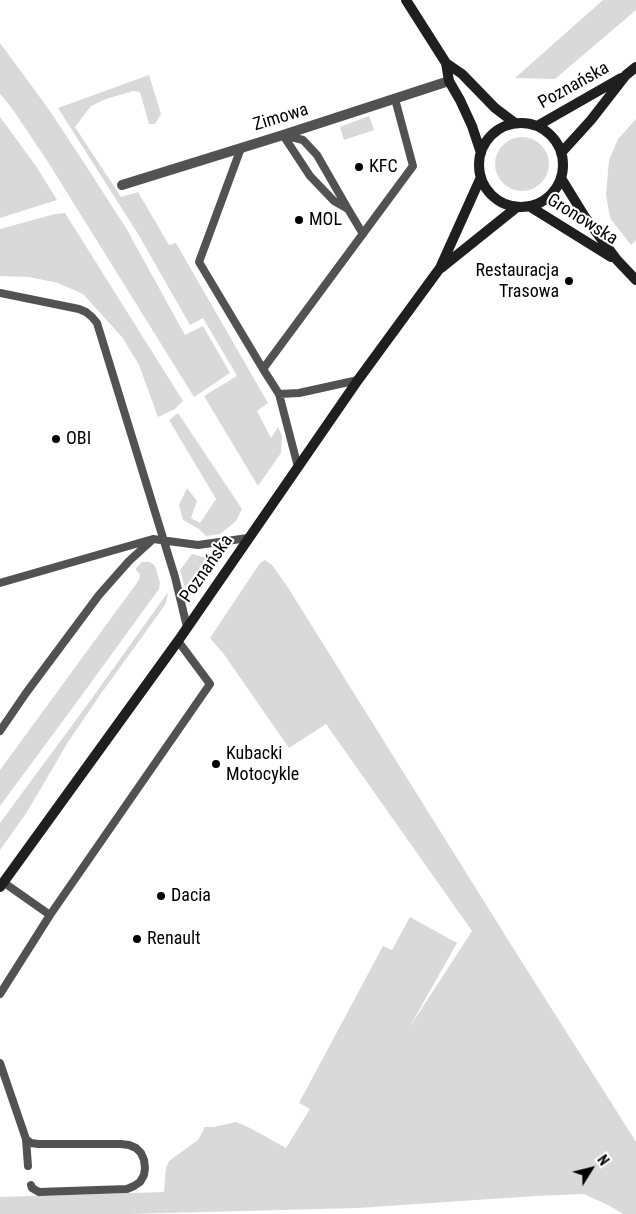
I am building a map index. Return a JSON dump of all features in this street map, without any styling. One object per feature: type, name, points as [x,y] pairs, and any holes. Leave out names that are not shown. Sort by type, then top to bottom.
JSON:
[{"type":"main road","points":[[406,0],[446,63],[449,81],[472,126],[481,153]]},
{"type":"main road","points":[[446,63],[462,74],[495,108],[515,123]]},
{"type":"main road","name":"Poznańska","points":[[561,152],[591,120],[626,75],[636,66]]},
{"type":"main road","name":"Poznańska","points":[[537,126],[626,75]]},
{"type":"main road","points":[[526,123],[537,126],[552,136],[561,152],[563,170],[558,186],[538,204],[517,207],[505,204],[486,189],[479,165],[481,153],[486,142],[504,126],[526,123]]},
{"type":"main road","name":"Poznańska","points":[[2,884],[178,641],[358,380],[440,268],[481,177]]},
{"type":"main road","name":"Gronowska","points":[[561,178],[585,217],[616,260],[636,280]]},
{"type":"main road","name":"Gronowska","points":[[530,206],[616,260]]},
{"type":"main road","name":"Poznańska","points":[[440,268],[517,207]]},
{"type":"street","name":"Zimowa","points":[[122,185],[449,81]]},
{"type":"lane","points":[[263,369],[413,166],[395,99]]},
{"type":"lane","points":[[283,135],[303,140],[317,155],[363,234]]},
{"type":"lane","points":[[283,135],[310,176],[334,201],[348,209]]},
{"type":"lane","points":[[240,148],[199,262],[279,394],[298,467]]},
{"type":"lane","points":[[0,293],[79,309],[92,316],[97,324],[175,578],[187,628]]},
{"type":"lane","points":[[279,394],[299,394],[358,380]]},
{"type":"lane","points":[[0,583],[153,539],[198,545],[248,538]]},
{"type":"lane","points":[[0,731],[26,693],[99,596],[129,560],[153,539]]},
{"type":"lane","points":[[0,994],[50,915],[210,684],[178,641]]},
{"type":"lane","points":[[2,884],[50,915]]},
{"type":"lane","points":[[0,1062],[26,1139],[28,1166]]},
{"type":"lane","points":[[26,1139],[38,1144],[129,1144],[141,1153],[145,1168],[140,1182],[127,1189],[39,1192],[31,1185]]},
{"type":"shaded area","points":[[603,0],[636,0],[636,10],[555,79],[515,78]]},
{"type":"shaded area","points":[[0,43],[50,111],[126,228],[185,335],[203,326],[230,373],[194,397],[48,162],[0,94]]},
{"type":"shaded area","points":[[149,75],[161,114],[155,124],[149,124],[140,92],[133,91],[106,99],[91,106],[75,127],[121,197],[138,192],[169,245],[176,243],[268,403],[257,411],[271,438],[278,427],[282,436],[281,453],[258,486],[204,396],[237,376],[203,318],[190,325],[138,234],[58,108]]},
{"type":"shaded area","points":[[369,116],[374,130],[344,140],[340,127]]},
{"type":"shaded area","points":[[0,117],[36,166],[57,200],[0,218]]},
{"type":"shaded area","points":[[636,119],[636,240],[631,245],[610,218],[606,195],[609,160],[618,139]]},
{"type":"shaded area","points":[[517,137],[527,137],[537,141],[545,149],[549,164],[545,179],[537,187],[527,191],[517,191],[507,187],[499,179],[495,169],[495,159],[499,149],[507,141]]},
{"type":"shaded area","points":[[65,213],[183,401],[175,409],[158,417],[139,365],[122,337],[83,294],[58,283],[29,277],[0,276],[0,229]]},
{"type":"shaded area","points":[[178,413],[242,509],[236,521],[220,534],[206,536],[199,529],[183,520],[179,505],[187,488],[197,501],[191,518],[200,523],[216,499],[169,420]]},
{"type":"shaded area","points":[[192,554],[206,558],[185,588],[180,570]]},
{"type":"shaded area","points":[[265,560],[272,565],[287,586],[636,1142],[636,1214],[623,1214],[584,1194],[358,1208],[129,1214],[0,1214],[0,1197],[164,1192],[166,1168],[169,1161],[198,1140],[205,1127],[236,1122],[286,1148],[310,1109],[299,1103],[383,946],[392,950],[410,917],[457,943],[409,1028],[472,931],[326,724],[289,748],[223,653],[210,638],[260,563]]},
{"type":"shaded area","points":[[142,562],[150,562],[155,566],[160,583],[159,589],[0,806],[0,770],[139,580],[140,574],[136,568]]},
{"type":"shaded area","points":[[168,592],[165,605],[68,742],[27,812],[0,850],[0,823]]},
{"type":"place","name":"KFC","points":[[359,167]]},
{"type":"place","name":"MOL","points":[[299,220]]},
{"type":"place","name":"Restauracja Trasowa","points":[[569,281]]},
{"type":"place","name":"OBI","points":[[56,439]]},
{"type":"place","name":"Kubacki Motocykle","points":[[216,764]]},
{"type":"place","name":"Dacia","points":[[161,896]]},
{"type":"place","name":"Renault","points":[[137,939]]}]
